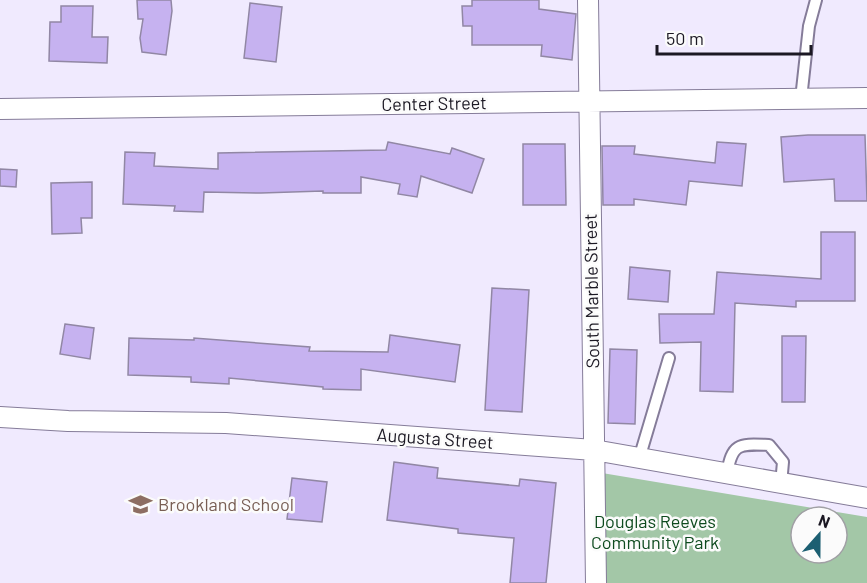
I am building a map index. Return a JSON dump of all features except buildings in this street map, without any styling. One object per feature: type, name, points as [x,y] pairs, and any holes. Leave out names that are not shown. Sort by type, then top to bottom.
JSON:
[{"type":"street","name":"South Marble Street","points":[[588,0],[596,583]]},
{"type":"street","name":"Center Street","points":[[0,109],[867,98]]},
{"type":"street","name":"Augusta Street","points":[[0,417],[68,421],[226,423],[594,450],[867,498]]},
{"type":"lane","points":[[801,99],[809,26],[816,0]]},
{"type":"lane","points":[[639,459],[669,358]]},
{"type":"lane","points":[[727,474],[730,456],[735,448],[748,444],[769,445],[783,462],[782,484]]},
{"type":"green space","name":"Douglas Reeves Community Park","points":[[602,473],[795,505],[789,505],[789,565],[849,565],[849,514],[867,517],[867,583],[602,583]]},
{"type":"place","name":"Brookland School","points":[[140,505]]}]
